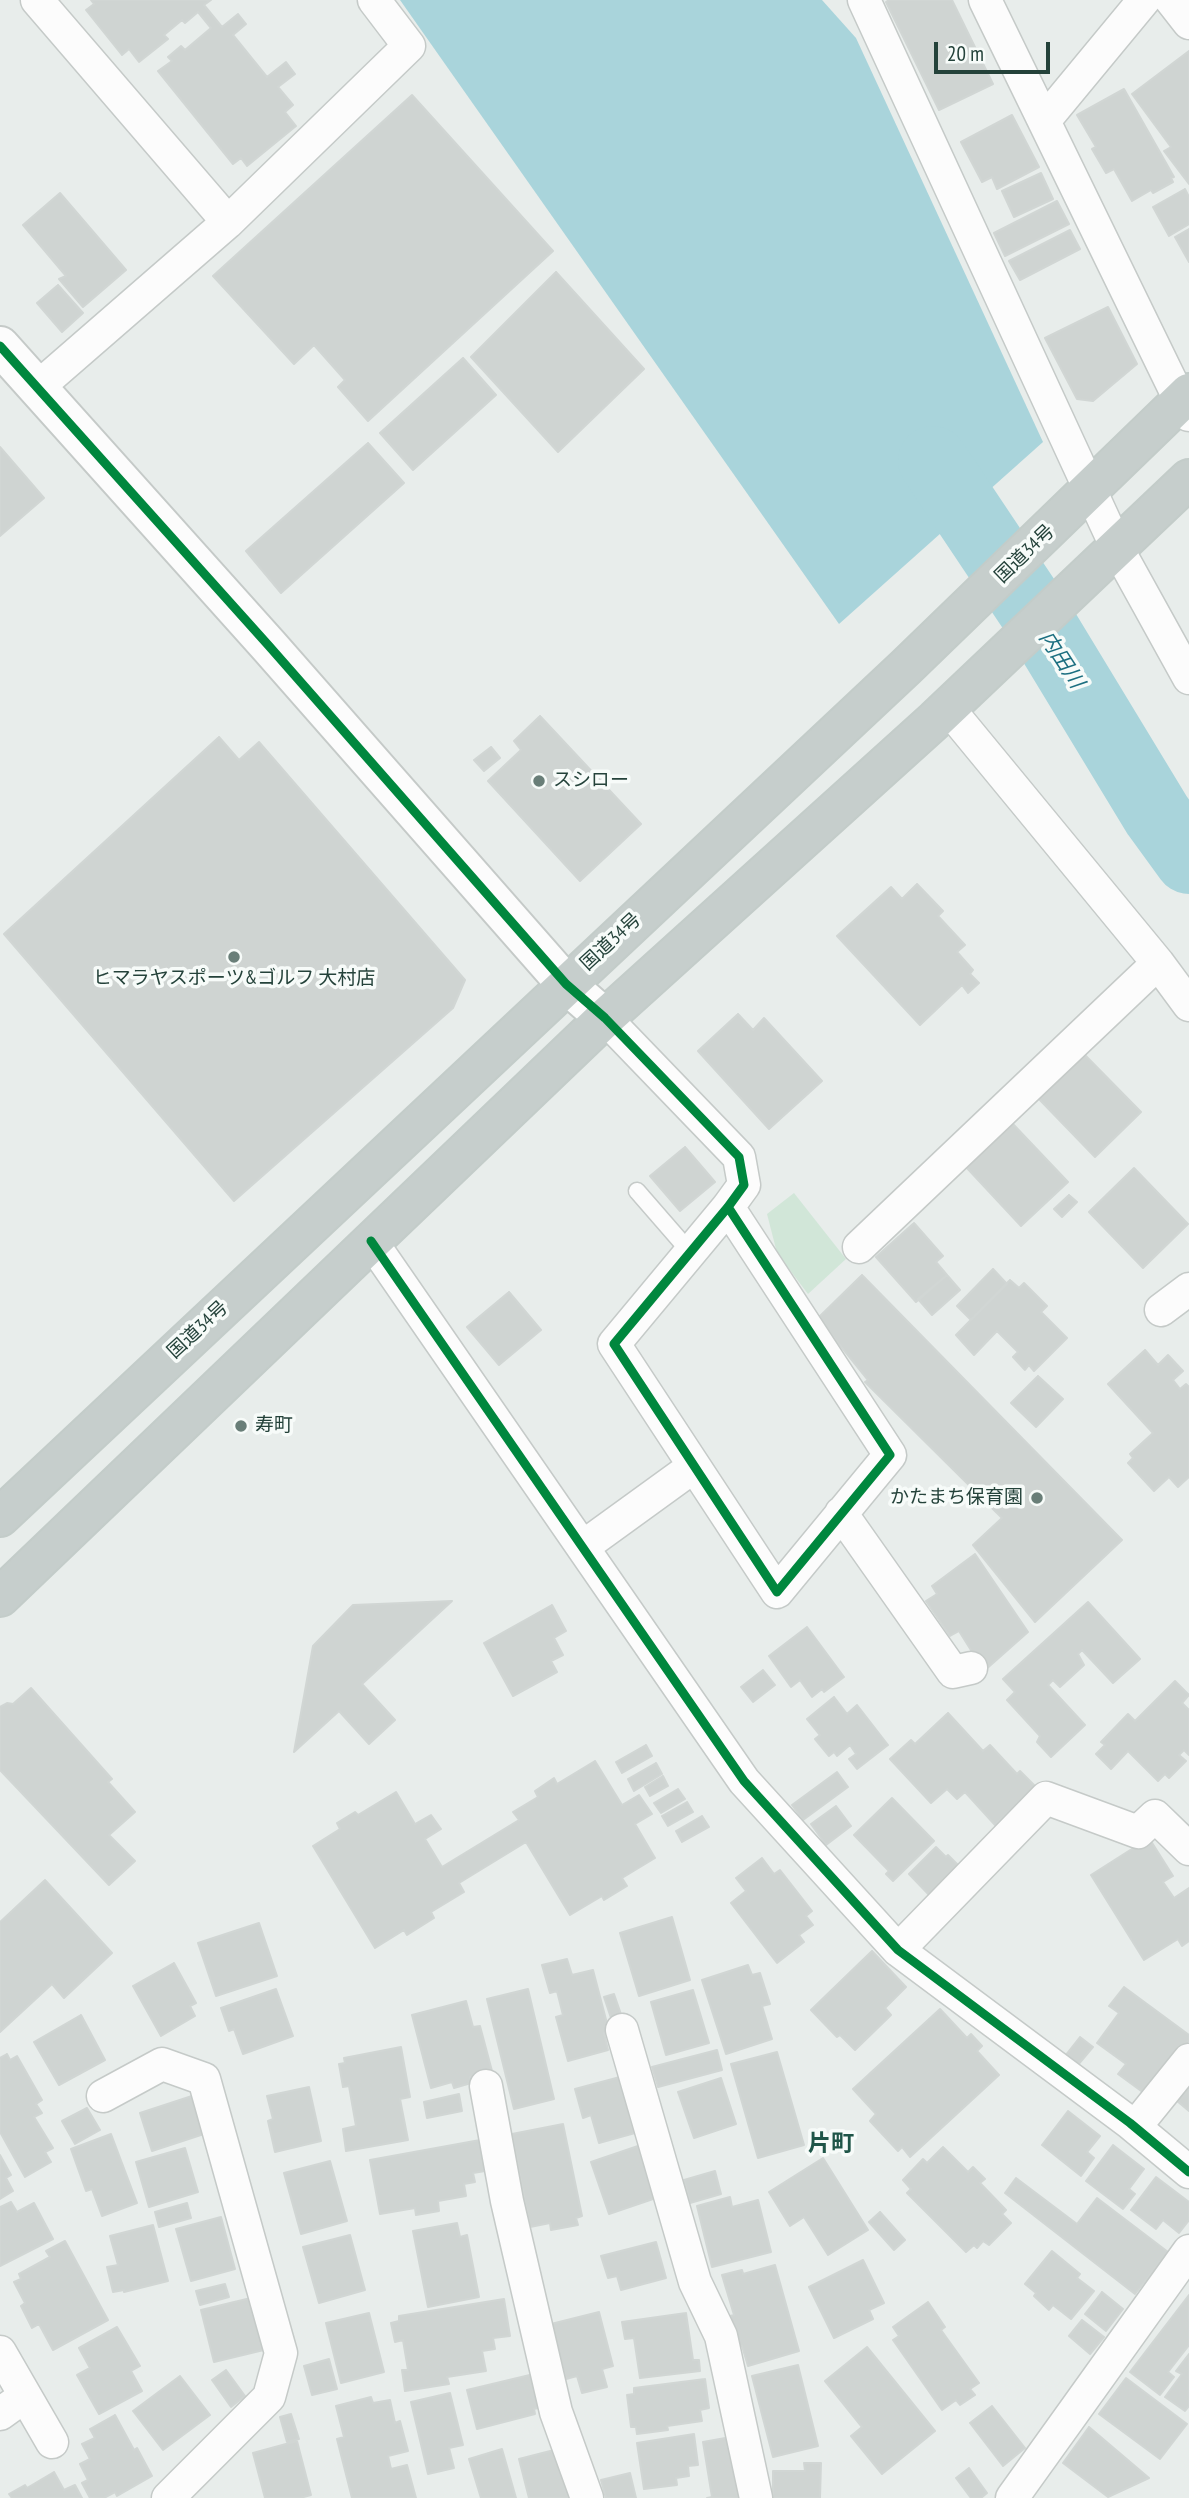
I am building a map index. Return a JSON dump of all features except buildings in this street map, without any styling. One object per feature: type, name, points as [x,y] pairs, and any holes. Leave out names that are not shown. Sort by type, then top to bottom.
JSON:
[{"type":"highway","name":"国道34号","points":[[0,1517],[1186,403]]},
{"type":"highway","points":[[0,1597],[605,1017],[948,708],[1189,479]]},
{"type":"street","points":[[37,0],[228,222]]},
{"type":"street","points":[[37,388],[228,222],[409,46],[374,0]]},
{"type":"street","points":[[864,0],[1116,546],[1189,678]]},
{"type":"street","points":[[985,0],[1186,403]]},
{"type":"street","points":[[1044,121],[1144,0]]},
{"type":"street","points":[[1171,0],[1189,23]]},
{"type":"street","points":[[0,346],[269,646],[566,984],[605,1017],[739,1157],[744,1185],[614,1344],[777,1592],[890,1455],[728,1207]]},
{"type":"street","points":[[948,708],[1158,963],[1189,1005]]},
{"type":"street","points":[[859,1247],[1158,963]]},
{"type":"street","points":[[371,1241],[744,1781],[898,1950],[1135,2127],[1189,2172]]},
{"type":"street","points":[[1161,1310],[1189,1289]]},
{"type":"street","points":[[584,1546],[693,1467]]},
{"type":"street","points":[[841,1513],[953,1672],[971,1668]]},
{"type":"street","points":[[898,1950],[1046,1798],[1138,1832],[1155,1816],[1189,1849]]},
{"type":"street","points":[[622,2030],[695,2282],[722,2336],[756,2498]]},
{"type":"street","points":[[1135,2127],[1189,2060]]},
{"type":"street","points":[[103,2096],[162,2064],[204,2079],[281,2353],[269,2397],[168,2498]]},
{"type":"street","points":[[486,2086],[507,2201],[556,2412],[587,2498]]},
{"type":"street","points":[[1012,2498],[1189,2252]]},
{"type":"street","points":[[0,2352],[12,2405],[52,2442]]},
{"type":"lane","points":[[636,1191],[690,1252]]},
{"type":"green space","points":[[794,1193],[846,1259],[808,1294],[777,1253],[767,1214]]},
{"type":"water","points":[[400,0],[822,0],[856,38],[1043,442],[839,624]]},
{"type":"waterway","name":"内田川","points":[[933,461],[1032,609],[1157,815],[1189,859]]},
{"type":"cycle path","points":[[0,346],[269,646],[566,984],[605,1018],[739,1157],[744,1185],[614,1344],[777,1592],[890,1455],[728,1207]]},
{"type":"cycle path","points":[[371,1241],[744,1781],[898,1950],[1130,2123],[1189,2172]]},
{"type":"place","name":"スシロー","points":[[539,781]]},
{"type":"place","name":"ヒマラヤスポーツ&ゴルフ 大村店","points":[[234,957]]},
{"type":"place","name":"寿町","points":[[241,1426]]},
{"type":"place","name":"かたまち保育園","points":[[1037,1498]]},
{"type":"district","name":"片町","points":[[831,2144]]}]
